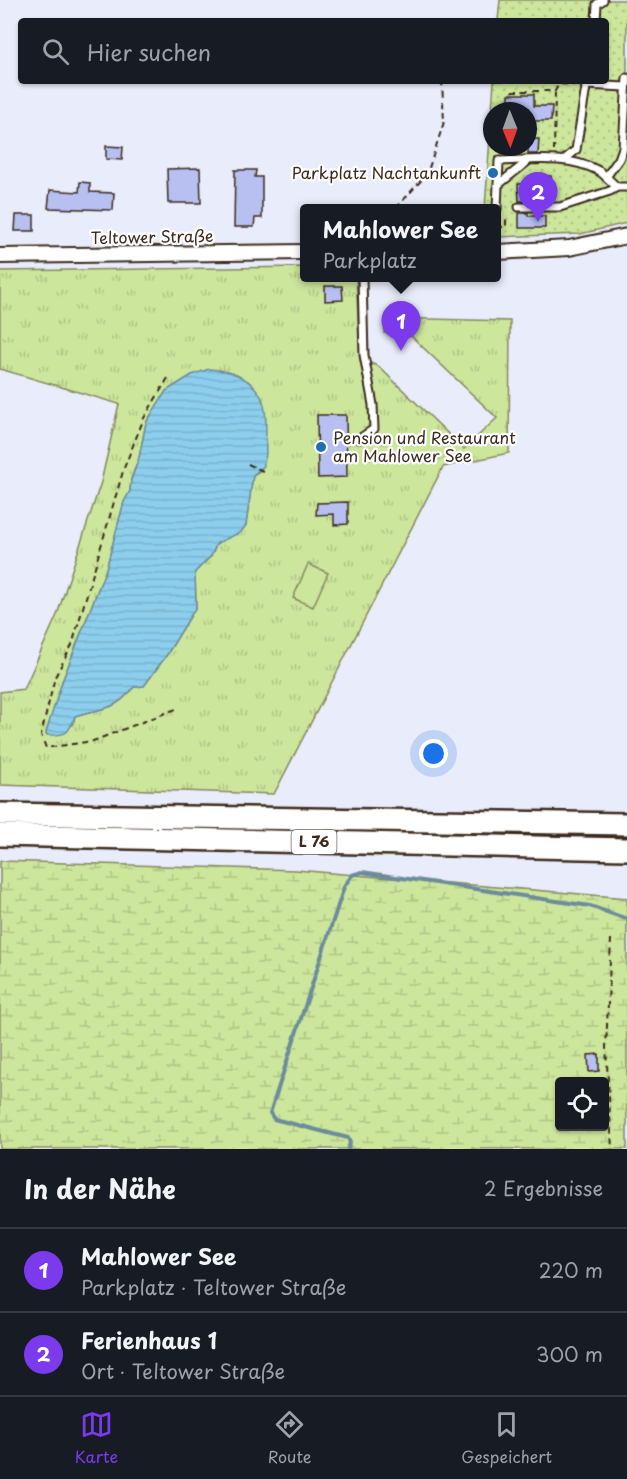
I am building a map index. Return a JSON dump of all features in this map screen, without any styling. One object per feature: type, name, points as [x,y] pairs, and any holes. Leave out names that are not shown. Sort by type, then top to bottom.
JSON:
[{"type":"main road","name":"L 76","points":[[0,814],[627,824]]},
{"type":"main road","name":"L 76","points":[[0,835],[627,849]]},
{"type":"street","points":[[501,252],[562,249],[627,236]]},
{"type":"street","name":"Teltower Straße","points":[[0,256],[300,252]]},
{"type":"lane","points":[[596,18],[597,4],[603,0]]},
{"type":"lane","points":[[606,177],[619,159],[623,148],[627,78]]},
{"type":"lane","points":[[564,160],[576,150],[586,84]]},
{"type":"lane","points":[[596,84],[626,87]]},
{"type":"lane","points":[[498,185],[528,160]]},
{"type":"lane","points":[[497,204],[499,161],[564,160],[578,162],[601,172],[617,187]]},
{"type":"lane","points":[[519,207],[560,207],[617,187],[627,187]]},
{"type":"lane","points":[[359,439],[374,429],[373,405],[364,355],[362,282]]},
{"type":"path","points":[[400,204],[428,174],[444,122],[442,84]]},
{"type":"path","points":[[554,153],[555,91],[559,84]]},
{"type":"path","points":[[512,91],[555,91]]},
{"type":"path","points":[[501,227],[506,227],[506,216]]},
{"type":"path","points":[[168,378],[144,418],[124,468],[72,645],[55,677],[41,735],[46,748],[93,741],[176,709]]},
{"type":"path","points":[[248,464],[265,472]]},
{"type":"path","points":[[611,939],[606,1047],[612,1149]]},
{"type":"green space","points":[[500,0],[627,0],[627,223],[580,234],[501,237],[501,204],[485,204],[489,156],[537,156],[537,102],[493,102],[494,84],[609,84],[609,18],[498,18]]},
{"type":"green space","points":[[300,267],[300,282],[356,282],[360,359],[378,366],[464,449],[497,418],[411,336],[384,333],[388,318],[510,321],[509,453],[443,467],[274,794],[0,785],[0,692],[24,689],[57,615],[101,482],[119,404],[0,369],[0,271]],"holes":[[[192,375],[248,381],[262,399],[265,416],[265,457],[261,470],[253,475],[246,525],[241,532],[217,543],[211,556],[195,572],[196,607],[166,656],[144,686],[134,687],[120,701],[107,708],[75,716],[73,725],[46,734],[62,682],[106,569],[124,502],[130,491],[146,423],[166,391]]]},
{"type":"green space","points":[[308,564],[328,573],[313,607],[293,598]]},
{"type":"green space","points":[[0,861],[296,870],[627,898],[627,1149],[0,1149]]},
{"type":"water","points":[[209,369],[228,372],[245,379],[263,400],[266,421],[266,455],[264,466],[253,475],[246,525],[241,532],[217,543],[211,556],[195,572],[196,607],[166,656],[144,686],[134,687],[114,705],[75,716],[69,730],[63,734],[47,735],[62,682],[106,569],[124,502],[130,491],[146,423],[166,391],[192,375]]},
{"type":"building","points":[[509,94],[534,94],[534,102],[509,102]]},
{"type":"building","points":[[537,106],[552,106],[551,121],[537,121]]},
{"type":"building","points":[[106,146],[123,147],[122,160],[106,159]]},
{"type":"building","points":[[200,168],[201,203],[168,203],[167,169]]},
{"type":"building","points":[[235,170],[256,170],[255,177],[262,177],[262,218],[255,218],[254,227],[234,227]]},
{"type":"building","points":[[540,176],[551,176],[551,190],[540,190]]},
{"type":"building","points":[[80,182],[90,183],[90,192],[114,193],[113,210],[48,208],[50,190],[79,192]]},
{"type":"building","points":[[518,184],[528,184],[528,201],[519,201]]},
{"type":"building","points":[[519,213],[528,213],[528,216],[545,216],[545,228],[519,228]]},
{"type":"building","points":[[16,215],[34,215],[34,231],[15,231]]},
{"type":"building","points":[[325,286],[342,286],[343,300],[325,301]]},
{"type":"building","points":[[317,415],[346,415],[347,477],[318,478]]},
{"type":"building","points":[[348,502],[348,524],[334,525],[334,514],[316,515],[317,503]]},
{"type":"building","points":[[599,1054],[599,1071],[589,1072],[588,1055]]},
{"type":"waterway","points":[[348,1149],[350,1143],[348,1138],[274,1119],[270,1113],[344,887],[352,875],[362,872],[590,906],[627,919]]},
{"type":"place","name":"Parkplatz Nachtankunft","points":[[493,173]]},
{"type":"place","name":"Ferienhaus 1","points":[[538,222]]},
{"type":"place","name":"Mahlower See","points":[[401,351]]},
{"type":"place","name":"Pension und Restaurant am Mahlower See","points":[[321,447]]}]
